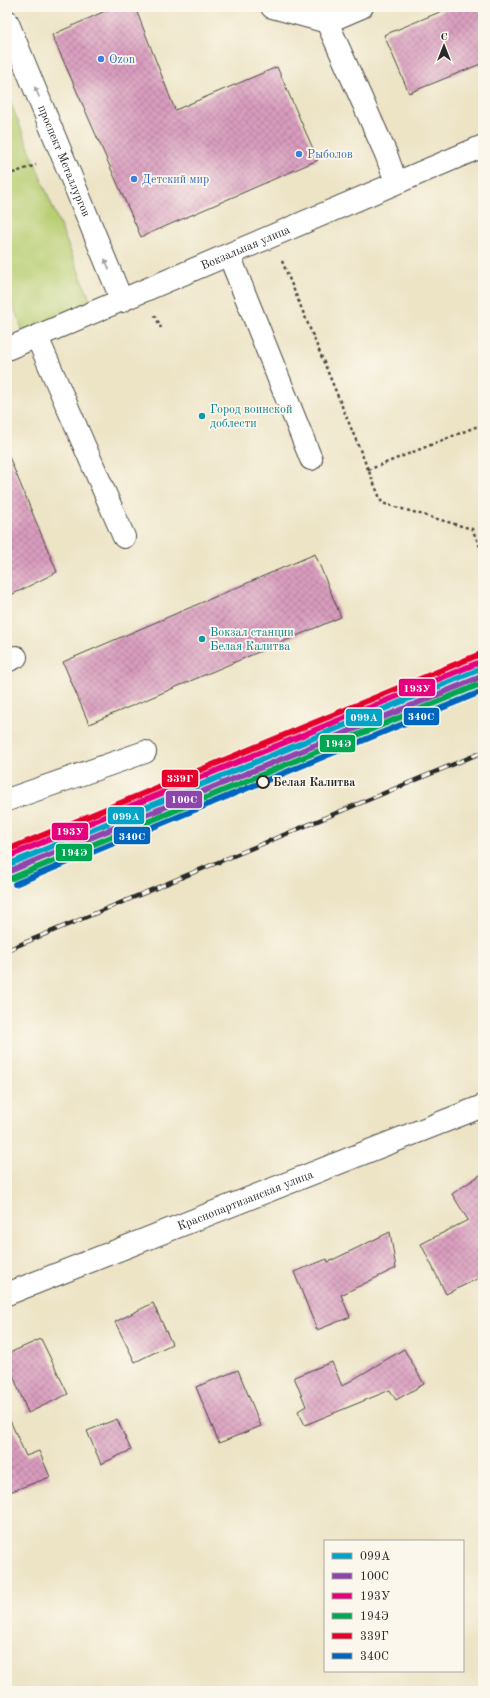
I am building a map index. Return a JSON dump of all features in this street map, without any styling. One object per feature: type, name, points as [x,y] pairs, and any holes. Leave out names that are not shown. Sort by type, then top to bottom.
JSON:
[{"type":"street","points":[[7,13],[18,7]]},
{"type":"street","points":[[272,7],[327,22],[362,7]]},
{"type":"street","name":"проспект Металлургов","points":[[7,21],[122,301]]},
{"type":"street","points":[[327,22],[386,154],[396,182]]},
{"type":"street","name":"Вокзальная улица","points":[[7,349],[122,301],[275,233],[483,146]]},
{"type":"street","points":[[229,254],[311,459]]},
{"type":"street","points":[[36,337],[124,537]]},
{"type":"street","points":[[7,800],[145,752]]},
{"type":"street","name":"Краснопартизанская улица","points":[[7,1294],[483,1106]]},
{"type":"path","points":[[275,233],[285,269],[382,503],[472,529],[483,553]]},
{"type":"path","points":[[368,470],[483,424]]},
{"type":"green space","points":[[7,94],[93,307],[24,334],[7,290]]},
{"type":"building","points":[[114,7],[135,7],[175,110],[277,67],[318,160],[141,237],[52,35]]},
{"type":"building","points":[[452,7],[483,7],[483,63],[409,93],[384,35]]},
{"type":"building","points":[[7,452],[57,572],[7,597]]},
{"type":"building","name":"Вокзал станции Белая Калитва","points":[[315,554],[341,617],[89,724],[63,662]]},
{"type":"building","points":[[483,1173],[483,1276],[446,1294],[421,1244],[468,1220],[452,1194]]},
{"type":"building","points":[[390,1232],[396,1268],[341,1295],[350,1317],[317,1330],[294,1272],[327,1259],[328,1262]]},
{"type":"building","points":[[153,1303],[172,1344],[135,1362],[115,1322]]},
{"type":"building","points":[[41,1339],[68,1394],[28,1413],[7,1360],[7,1354]]},
{"type":"building","points":[[404,1349],[424,1384],[396,1400],[390,1390],[305,1425],[298,1411],[306,1406],[294,1377],[332,1362],[342,1386]]},
{"type":"building","points":[[238,1370],[261,1426],[219,1443],[196,1387]]},
{"type":"building","points":[[7,1414],[26,1456],[39,1451],[50,1477],[7,1493]]},
{"type":"building","points":[[117,1419],[131,1450],[101,1464],[87,1431]]},
{"type":"railway","points":[[7,950],[483,752]]},
{"type":"transit line","name":"339Г","points":[[7,850],[478,655]]},
{"type":"transit line","name":"193У","points":[[7,857],[480,662]]},
{"type":"transit line","name":"099А","points":[[7,865],[483,668]]},
{"type":"transit line","name":"100C","points":[[10,871],[483,676]]},
{"type":"transit line","name":"194Э","points":[[12,878],[483,683]]},
{"type":"transit line","name":"340С","points":[[15,884],[483,691]]},
{"type":"place","name":"Ozon","points":[[101,59]]},
{"type":"place","name":"Рыболов","points":[[299,154]]},
{"type":"place","name":"Детский мир","points":[[134,179]]},
{"type":"place","name":"Город воинской доблести","points":[[202,416]]},
{"type":"place","name":"Вокзал станции Белая Калитва","points":[[202,639]]},
{"type":"place","name":"Белая Калитва","points":[[263,782]]}]
